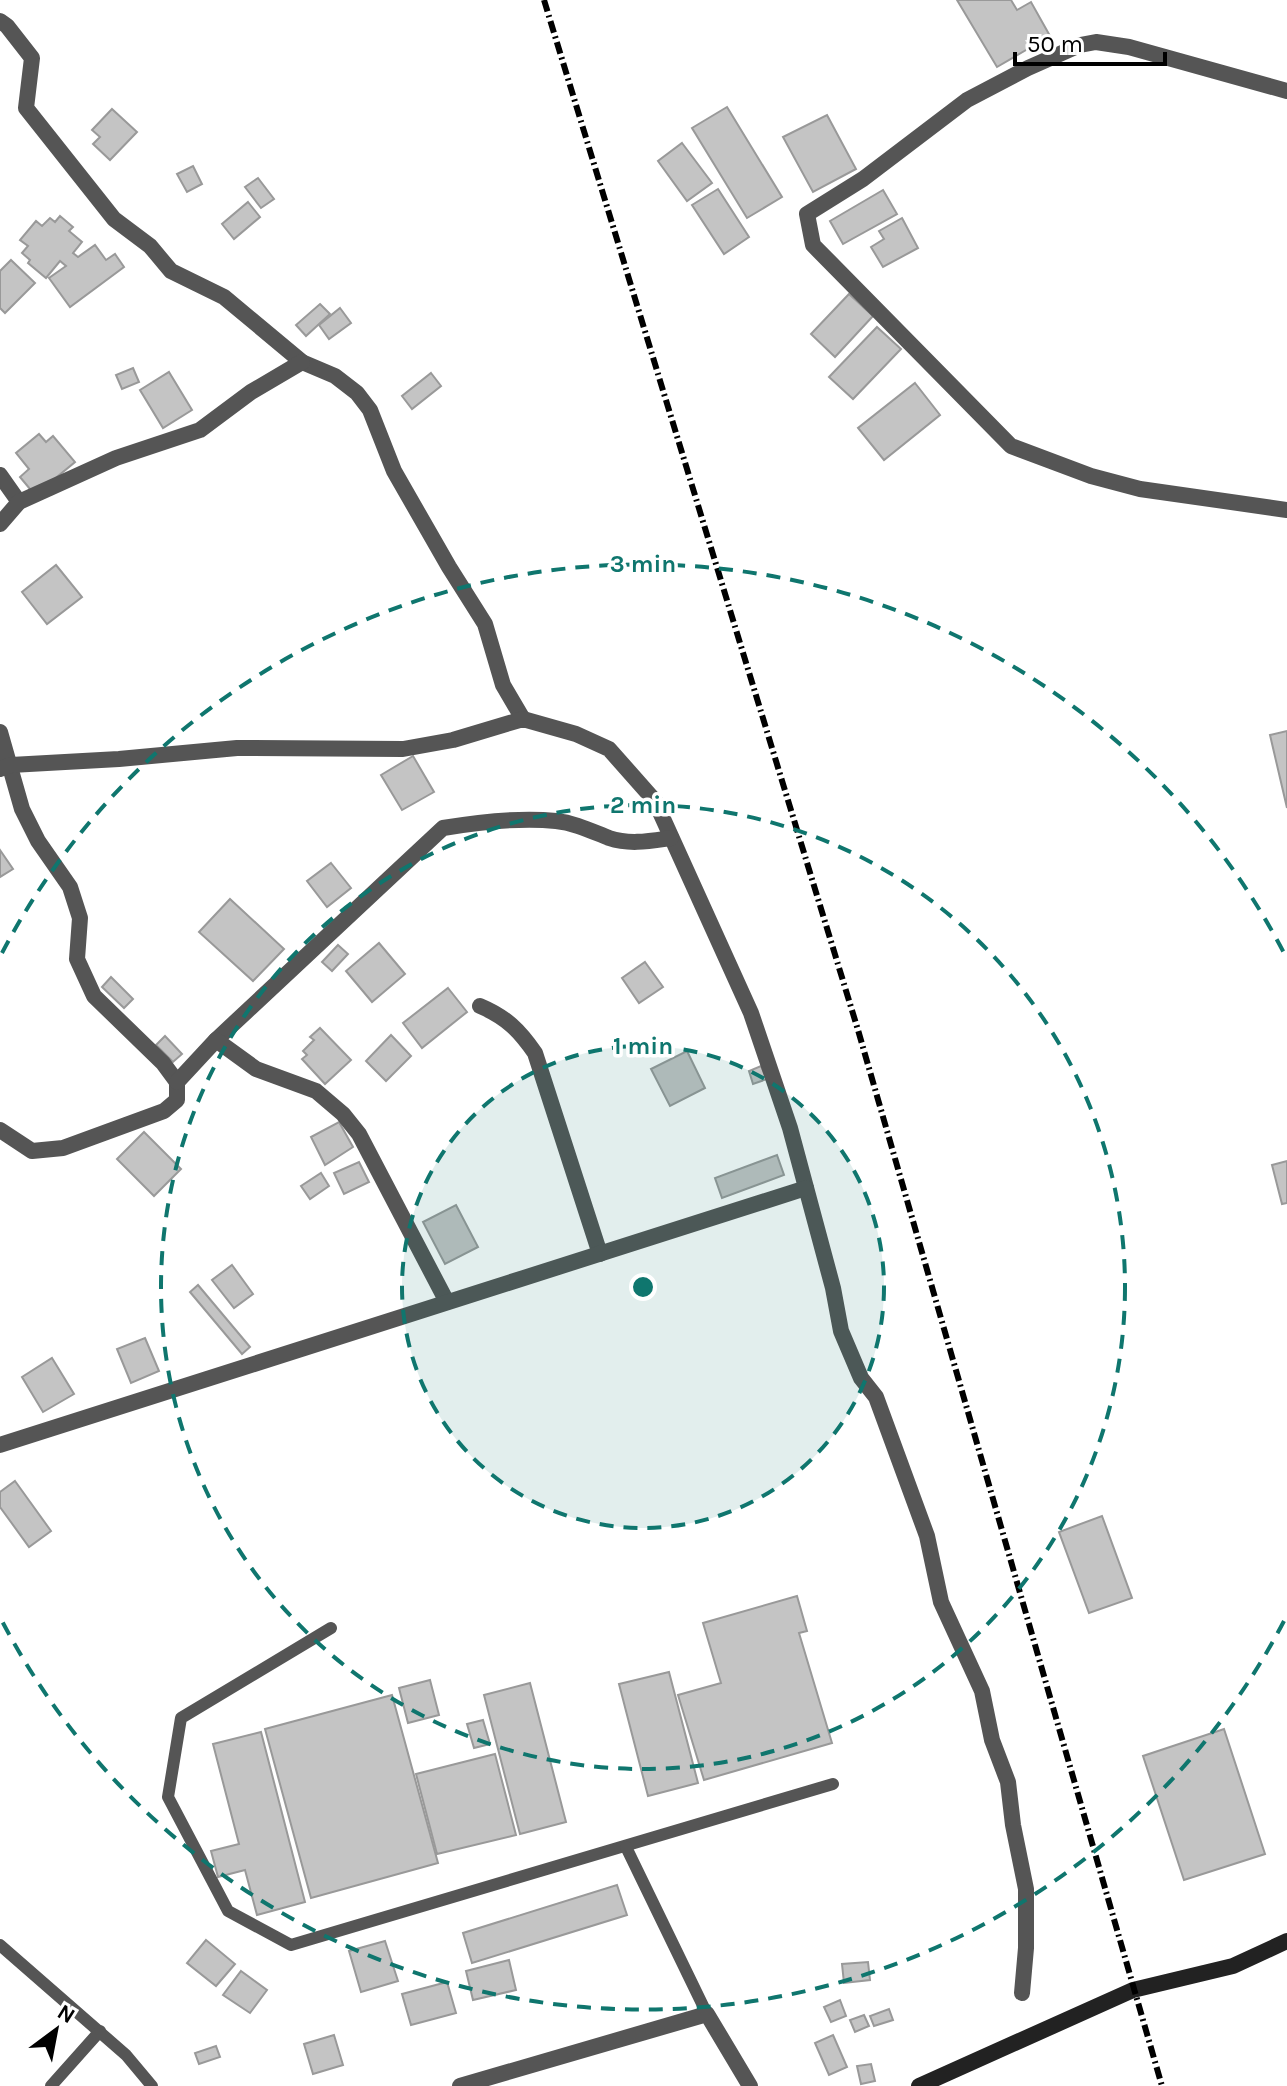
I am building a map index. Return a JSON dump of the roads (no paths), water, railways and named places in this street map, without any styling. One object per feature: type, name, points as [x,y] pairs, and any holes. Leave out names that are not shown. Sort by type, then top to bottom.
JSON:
[{"type":"main road","points":[[919,2086],[1133,1990],[1233,1966],[1287,1941]]},
{"type":"street","points":[[0,21],[32,58],[26,108],[114,219],[150,246],[171,271],[224,297],[302,362],[335,376],[357,393],[370,410],[394,471],[485,624],[503,685],[523,719]]},
{"type":"street","points":[[1287,91],[1129,47],[1096,42],[1080,45],[967,100],[863,179],[807,214],[813,245],[1011,446],[1091,476],[1140,489],[1287,510]]},
{"type":"street","points":[[0,524],[19,502],[116,458],[200,430],[251,392],[302,362]]},
{"type":"street","points":[[0,475],[19,502]]},
{"type":"street","points":[[4,765],[237,748],[403,749],[453,740],[523,719],[576,734],[609,749],[655,801],[751,1013],[790,1128],[833,1288],[841,1331],[861,1378],[876,1397],[927,1536],[941,1602],[982,1691],[992,1740],[1008,1782],[1026,1889],[1022,1993]]},
{"type":"street","points":[[0,732],[4,765],[22,809],[38,841],[70,887],[80,918],[77,959],[94,996],[163,1063],[177,1082],[177,1100],[164,1111],[63,1148],[32,1151],[0,1130]]},
{"type":"street","points":[[177,1082],[216,1040],[443,828],[478,822],[555,821],[584,826],[611,839],[639,843],[671,838]]},
{"type":"street","points":[[480,1006],[501,1015],[519,1030],[535,1053],[600,1254]]},
{"type":"street","points":[[216,1040],[256,1069],[316,1091],[343,1114],[359,1134],[447,1302]]},
{"type":"street","points":[[0,1445],[806,1188]]},
{"type":"street","points":[[460,2086],[707,2014],[750,2086]]},
{"type":"lane","points":[[331,1628],[181,1718],[168,1797],[228,1911],[291,1945],[833,1784]]},
{"type":"lane","points":[[626,1847],[707,2014]]},
{"type":"lane","points":[[0,1945],[126,2055],[152,2086]]},
{"type":"lane","points":[[51,2086],[100,2031]]},
{"type":"railway","points":[[544,0],[858,1030],[1162,2086]]}]
